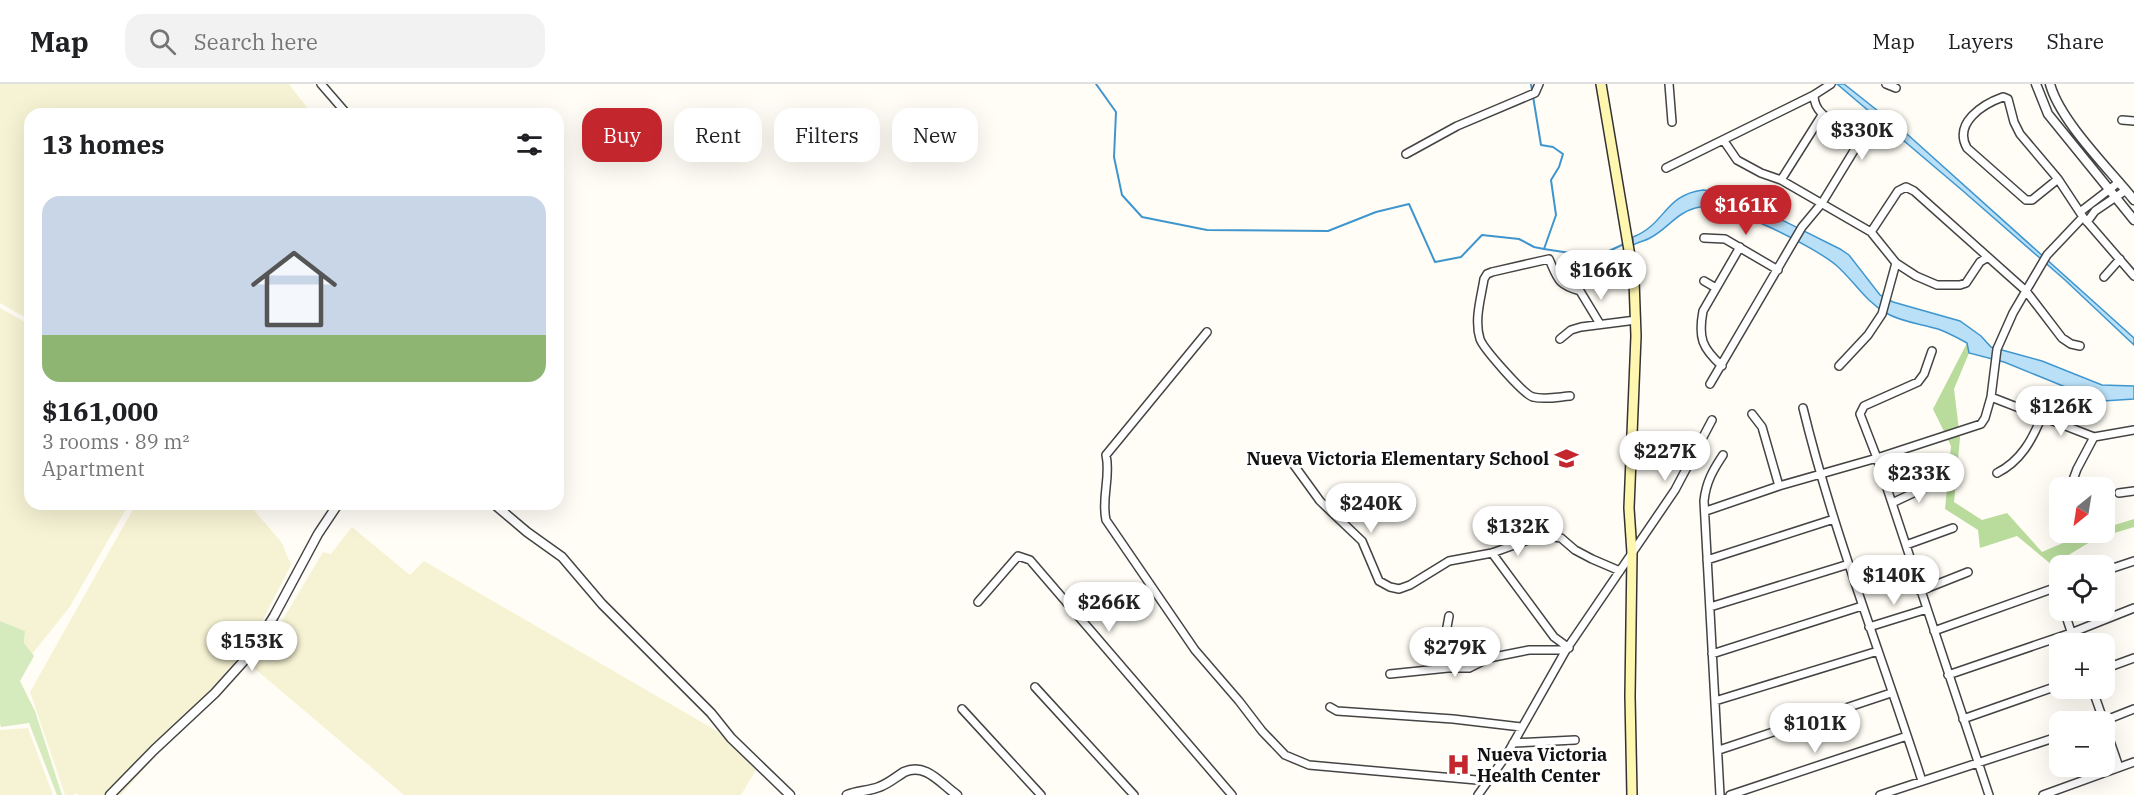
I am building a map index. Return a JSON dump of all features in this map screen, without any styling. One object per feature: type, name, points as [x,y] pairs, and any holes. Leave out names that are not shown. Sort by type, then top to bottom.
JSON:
[{"type":"main road","points":[[1601,84],[1631,255],[1636,320],[1629,508],[1632,553],[1630,696],[1632,795]]},
{"type":"street","points":[[321,84],[342,108]]},
{"type":"street","points":[[1406,154],[1457,126],[1535,93],[1539,84]]},
{"type":"street","points":[[1669,84],[1672,122]]},
{"type":"street","points":[[1666,168],[1724,141],[1831,84]]},
{"type":"street","points":[[1886,84],[1896,88]]},
{"type":"street","points":[[2036,84],[2048,114],[2134,220]]},
{"type":"street","points":[[2050,84],[2059,106],[2070,123],[2134,200]]},
{"type":"street","points":[[1710,384],[1802,227],[1822,203],[1858,144],[1858,137],[1853,132],[1822,115],[1814,102],[1814,94]]},
{"type":"street","points":[[2058,179],[2032,200],[2026,200],[1967,148],[1964,133],[1969,120],[1987,102],[2003,97],[2008,99],[2020,134],[2058,179],[2083,217],[2134,276]]},
{"type":"street","points":[[1781,180],[1822,115]]},
{"type":"street","points":[[2121,120],[2134,121]]},
{"type":"street","points":[[1724,141],[1737,160],[1761,173],[1781,180],[1871,232],[1896,263],[1926,281],[1937,285],[1966,283],[1980,262],[1988,257]]},
{"type":"street","points":[[1706,511],[1779,486],[1877,458],[1981,424],[1991,397],[1997,349],[2013,313],[2047,255],[2109,189],[2119,182]]},
{"type":"street","points":[[1871,232],[1898,191],[1906,187],[1914,191],[2026,291],[2058,333],[2071,344],[2080,346]]},
{"type":"street","points":[[2083,217],[2126,190]]},
{"type":"street","points":[[1704,238],[1725,239],[1778,270]]},
{"type":"street","points":[[1722,366],[1707,352],[1701,328],[1703,311],[1740,247]]},
{"type":"street","points":[[1570,396],[1541,398],[1530,396],[1519,388],[1480,341],[1477,318],[1484,279],[1492,272],[1550,259],[1558,280],[1580,291],[1600,324]]},
{"type":"street","points":[[2104,277],[2120,259]]},
{"type":"street","points":[[1839,366],[1868,335],[1882,314],[1896,263]]},
{"type":"street","points":[[1704,281],[1716,288]]},
{"type":"street","points":[[1560,339],[1571,330],[1636,320]]},
{"type":"street","points":[[1206,332],[1106,455],[1108,481],[1103,506],[1106,520],[1196,650],[1262,731],[1285,755],[1309,765],[1488,781]]},
{"type":"street","points":[[1932,351],[1924,374],[1918,382],[1864,406],[1860,414],[1877,458],[1989,795]]},
{"type":"street","points":[[1991,397],[2094,436],[2134,430]]},
{"type":"street","points":[[1803,408],[1834,519],[1922,781]]},
{"type":"street","points":[[1752,414],[1762,428],[1779,486]]},
{"type":"street","points":[[1997,472],[2016,460],[2024,451],[2042,416]]},
{"type":"street","points":[[1478,795],[1513,743],[1568,649],[1675,490],[1712,420]]},
{"type":"street","points":[[2074,477],[2094,436]]},
{"type":"street","points":[[1720,795],[1704,501],[1705,487],[1723,455]]},
{"type":"street","points":[[1291,461],[1320,501],[1362,542],[1379,581],[1390,587],[1399,589],[1410,585],[1449,561],[1492,553],[1546,536],[1556,536],[1592,560],[1620,571]]},
{"type":"street","points":[[1892,503],[1926,487],[1942,485]]},
{"type":"street","points":[[2119,493],[2134,491]]},
{"type":"street","points":[[110,795],[215,693],[251,652],[334,510]]},
{"type":"street","points":[[501,510],[526,532],[562,557],[602,604],[711,713],[731,738],[790,795]]},
{"type":"street","points":[[1707,560],[1834,519]]},
{"type":"street","points":[[1906,545],[1953,528]]},
{"type":"street","points":[[1492,553],[1554,637],[1568,649]]},
{"type":"street","points":[[978,602],[1018,556],[1030,560],[1232,795]]},
{"type":"street","points":[[2115,567],[2134,561]]},
{"type":"street","points":[[1710,607],[1849,564]]},
{"type":"street","points":[[1920,591],[1968,572]]},
{"type":"street","points":[[1934,631],[2049,589]]},
{"type":"street","points":[[1712,654],[1862,606]]},
{"type":"street","points":[[2067,621],[2071,633],[2134,608]]},
{"type":"street","points":[[1869,627],[1927,609]]},
{"type":"street","points":[[1448,668],[1445,638],[1449,616]]},
{"type":"street","points":[[1948,675],[2049,641]]},
{"type":"street","points":[[1390,674],[1469,668],[1489,657],[1529,650],[1568,649]]},
{"type":"street","points":[[1715,701],[1878,651]]},
{"type":"street","points":[[2115,665],[2134,658]]},
{"type":"street","points":[[1035,687],[1134,795]]},
{"type":"street","points":[[1963,718],[2049,689]]},
{"type":"street","points":[[1719,750],[1891,693]]},
{"type":"street","points":[[1330,707],[1337,711],[1453,719],[1521,727]]},
{"type":"street","points":[[962,709],[1041,795]]},
{"type":"street","points":[[2115,717],[2134,709]]},
{"type":"street","points":[[1730,795],[1907,736]]},
{"type":"street","points":[[1513,743],[1575,740]]},
{"type":"street","points":[[1880,795],[2049,740]]},
{"type":"street","points":[[2115,756],[2119,767]]},
{"type":"street","points":[[2043,795],[2134,762]]},
{"type":"street","points":[[847,795],[880,787],[905,771],[915,769],[932,774],[957,795]]},
{"type":"shaded area","points":[[0,84],[289,84],[307,108],[24,108],[24,317],[0,303]]},
{"type":"shaded area","points":[[0,308],[24,322],[24,510],[126,510],[69,608],[32,654],[24,643],[25,631],[0,621]]},
{"type":"shaded area","points":[[133,510],[254,510],[282,543],[291,565],[249,647],[121,795],[78,795],[76,793],[65,795],[30,692]]},
{"type":"shaded area","points":[[352,527],[410,575],[424,561],[717,731],[756,770],[741,795],[404,795],[254,668],[323,552],[331,554]]},
{"type":"shaded area","points":[[28,728],[53,795],[0,795],[0,730]]},
{"type":"green space","points":[[1967,343],[1969,353],[1954,389],[1960,438],[1954,502],[1982,520],[2007,513],[2042,552],[2063,543],[2088,543],[2069,555],[2049,555],[2049,563],[2017,536],[1980,548],[1978,530],[1945,509],[1951,446],[1933,409]]},
{"type":"green space","points":[[2134,519],[2134,527],[2115,533],[2115,525]]},
{"type":"green space","points":[[0,621],[25,631],[24,643],[34,656],[20,681],[35,711],[62,795],[57,795],[29,723],[1,727]]},
{"type":"water","points":[[1837,84],[1844,84],[1907,134],[2134,338],[2134,345],[2065,280]]},
{"type":"water","points":[[1703,190],[1734,196],[1840,249],[1849,255],[1880,295],[1893,302],[1960,321],[1981,336],[1991,347],[2042,361],[2102,385],[2134,386],[2134,399],[2103,401],[2004,362],[1969,353],[1967,343],[1950,334],[1898,319],[1886,313],[1837,266],[1811,248],[1749,218],[1729,211],[1712,207],[1692,209],[1679,216],[1657,234],[1633,245],[1633,237],[1652,225],[1672,204],[1690,193]]},
{"type":"waterway","points":[[1096,84],[1116,112],[1114,157],[1122,195],[1142,217],[1207,230],[1328,231],[1376,212],[1409,204],[1435,262],[1461,257],[1482,235],[1519,239],[1534,247],[1596,257],[1624,244]]},
{"type":"waterway","points":[[1531,84],[1541,145],[1553,147],[1563,154],[1559,167],[1551,180],[1556,215],[1544,249]]},
{"type":"place","name":"Nueva Victoria Elementary School","points":[[1567,458]]},
{"type":"place","name":"Nueva Victoria Health Center","points":[[1459,764]]}]
